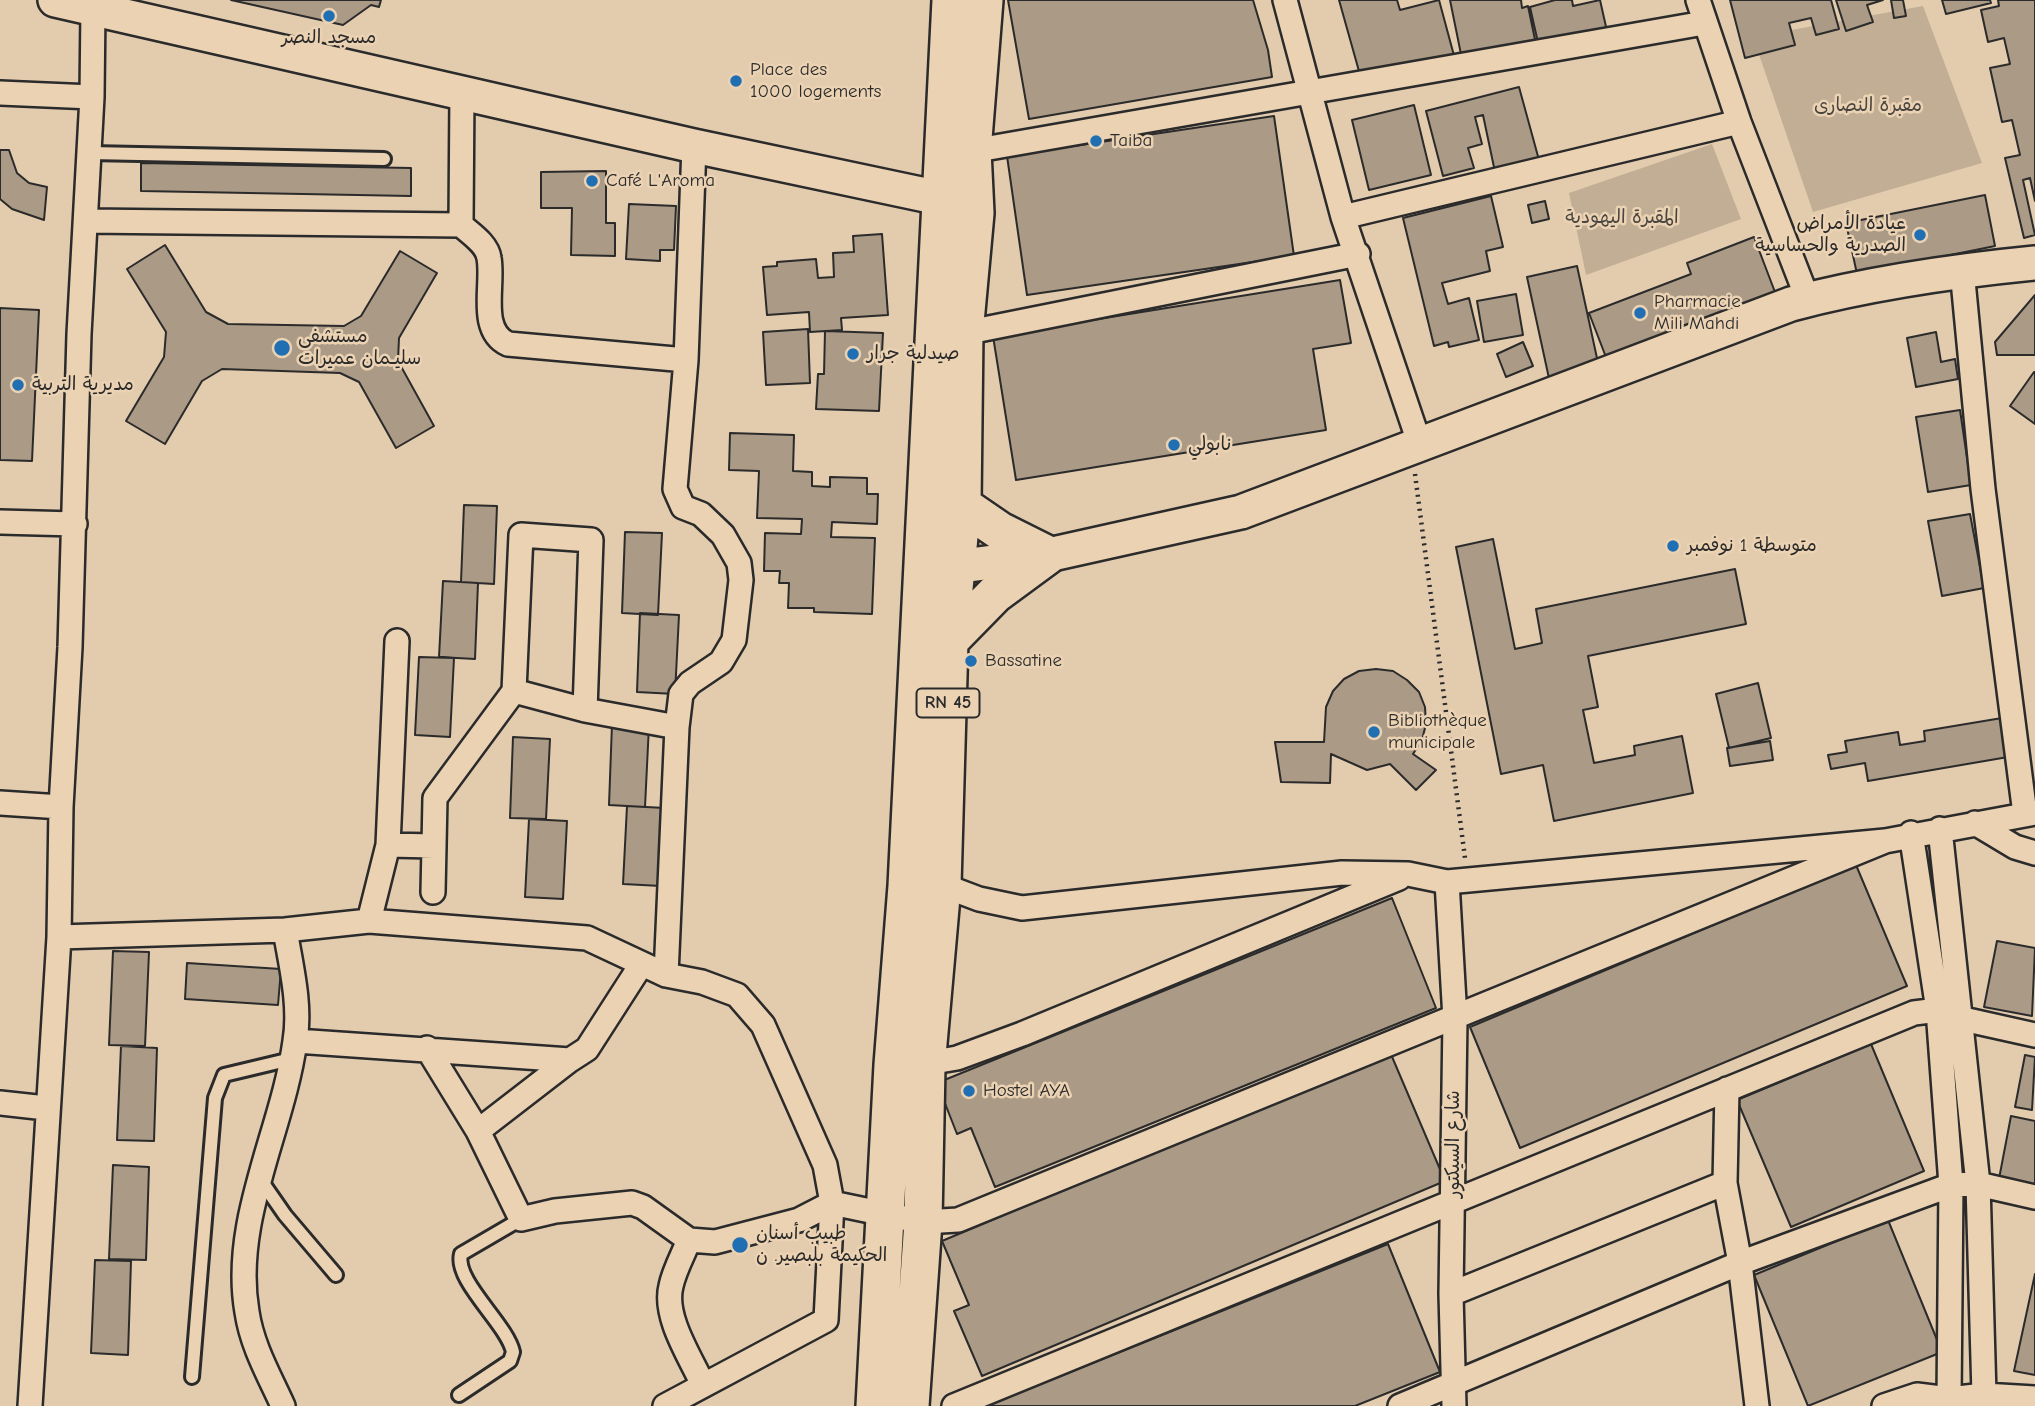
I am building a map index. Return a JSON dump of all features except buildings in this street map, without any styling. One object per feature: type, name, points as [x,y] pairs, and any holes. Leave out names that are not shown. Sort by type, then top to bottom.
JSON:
[{"type":"main road","name":"RN 45","points":[[875,1406],[885,1215],[942,885],[949,641],[962,505],[964,333],[951,0]]},
{"type":"main road","name":"RN 45","points":[[910,1406],[923,1222],[909,1065],[907,886],[921,570],[957,202],[972,151],[984,0]]},
{"type":"main road","points":[[949,641],[1001,589],[1048,555],[1000,531],[962,505]]},
{"type":"street","points":[[55,0],[694,146],[957,202]]},
{"type":"street","points":[[1285,0],[1343,217],[1357,254],[1416,447]]},
{"type":"street","points":[[1698,0],[1739,122],[1808,300]]},
{"type":"street","points":[[30,1406],[59,937],[61,807],[75,524],[79,334],[90,153],[93,8]]},
{"type":"street","points":[[972,151],[1704,23]]},
{"type":"street","points":[[461,225],[462,91]]},
{"type":"street","points":[[0,93],[92,97]]},
{"type":"street","points":[[1343,217],[1739,122]]},
{"type":"street","points":[[666,975],[677,727],[681,694],[690,683],[721,662],[734,640],[741,580],[739,563],[723,535],[701,514],[683,507],[675,489],[686,360],[694,146]]},
{"type":"street","points":[[86,221],[461,225],[479,241],[489,256],[492,327],[498,339],[508,344],[686,360]]},
{"type":"street","points":[[964,333],[1357,254]]},
{"type":"street","points":[[921,570],[957,568],[1048,555],[1241,512],[1808,300],[1962,270],[2035,264]]},
{"type":"street","points":[[427,1048],[478,1131],[521,1219],[555,1211],[632,1203],[643,1207],[689,1240],[715,1242],[799,1220],[832,1203],[923,1222],[958,1220],[1885,841],[1911,833],[2030,814],[1983,489],[1962,270]]},
{"type":"street","points":[[0,523],[75,524]]},
{"type":"street","points":[[433,892],[435,798],[514,691],[521,535],[591,540],[585,710]]},
{"type":"street","points":[[369,922],[388,845],[397,640]]},
{"type":"street","points":[[514,691],[585,710],[677,727]]},
{"type":"street","points":[[0,803],[61,807]]},
{"type":"street","points":[[1975,824],[2015,847],[2035,852]]},
{"type":"street","points":[[1940,829],[1963,1019],[1978,1184],[1984,1395]]},
{"type":"street","points":[[1911,833],[1938,1010],[1951,1185],[1950,1399]]},
{"type":"street","points":[[907,886],[942,885],[979,899],[1023,908],[1305,875],[1408,874],[1457,881],[1885,841]]},
{"type":"street","points":[[388,845],[434,846]]},
{"type":"street","points":[[909,1065],[1022,1034],[1408,874]]},
{"type":"street","name":"شارع السيكتور","points":[[1455,1394],[1451,1294],[1457,881]]},
{"type":"street","points":[[59,937],[285,930],[369,922],[587,938],[666,975],[702,982],[737,995],[763,1025],[820,1149],[832,1203],[826,1320],[665,1406]]},
{"type":"street","points":[[283,1406],[254,1344],[246,1310],[247,1232],[293,1050],[296,996],[285,930]]},
{"type":"street","points":[[478,1131],[587,1049],[641,965]]},
{"type":"street","points":[[954,1406],[1914,1013],[1938,1010],[1963,1019],[2035,1035]]},
{"type":"street","points":[[293,1050],[427,1048],[570,1060]]},
{"type":"street","points":[[1727,1089],[1725,1183],[1740,1263],[1757,1406]]},
{"type":"street","points":[[0,1103],[47,1108]]},
{"type":"street","points":[[1451,1294],[1725,1183]]},
{"type":"street","points":[[1400,1406],[1455,1394],[1740,1263],[1951,1185],[1978,1184],[2035,1196]]},
{"type":"street","points":[[689,1240],[669,1298],[676,1324],[703,1385]]},
{"type":"street","points":[[1884,1406],[1984,1395],[2035,1398]]},
{"type":"lane","points":[[90,153],[384,159]]},
{"type":"lane","points":[[192,1377],[215,1098],[224,1075],[293,1050]]},
{"type":"lane","points":[[260,1178],[285,1215],[336,1275]]},
{"type":"lane","points":[[459,1395],[510,1361],[513,1352],[469,1281],[461,1265],[461,1254],[521,1219]]},
{"type":"path","points":[[1416,447],[1457,881]]},
{"type":"green space","name":"مقبرة النصارى","points":[[1923,6],[1982,163],[1813,212],[1753,37]]},
{"type":"green space","name":"المقبرة اليهودية","points":[[1712,144],[1741,219],[1586,275],[1569,193]]},
{"type":"place","name":"مسجد النصر","points":[[329,16]]},
{"type":"place","name":"Place des 1000 logements","points":[[736,81]]},
{"type":"place","name":"Taiba","points":[[1096,141]]},
{"type":"place","name":"Café L'Aroma","points":[[592,181]]},
{"type":"place","name":"عيادة الأمراض الصدرية والحساسية","points":[[1920,235]]},
{"type":"place","name":"Pharmacie Mili Mahdi","points":[[1640,313]]},
{"type":"place","name":"مستشفى سليـمان عميرات","points":[[282,348]]},
{"type":"place","name":"صيدلية جرار","points":[[853,354]]},
{"type":"place","name":"مديرية التربية","points":[[18,385]]},
{"type":"place","name":"نابولي","points":[[1174,445]]},
{"type":"place","name":"متوسطة 1 نوفمبر","points":[[1673,546]]},
{"type":"place","name":"Bassatine","points":[[971,661]]},
{"type":"place","name":"Bibliothèque municipale","points":[[1374,732]]},
{"type":"place","name":"Hostel AYA","points":[[969,1091]]},
{"type":"place","name":"طبيب أسنان الحكيمة بلبصير. ن","points":[[740,1245]]}]
